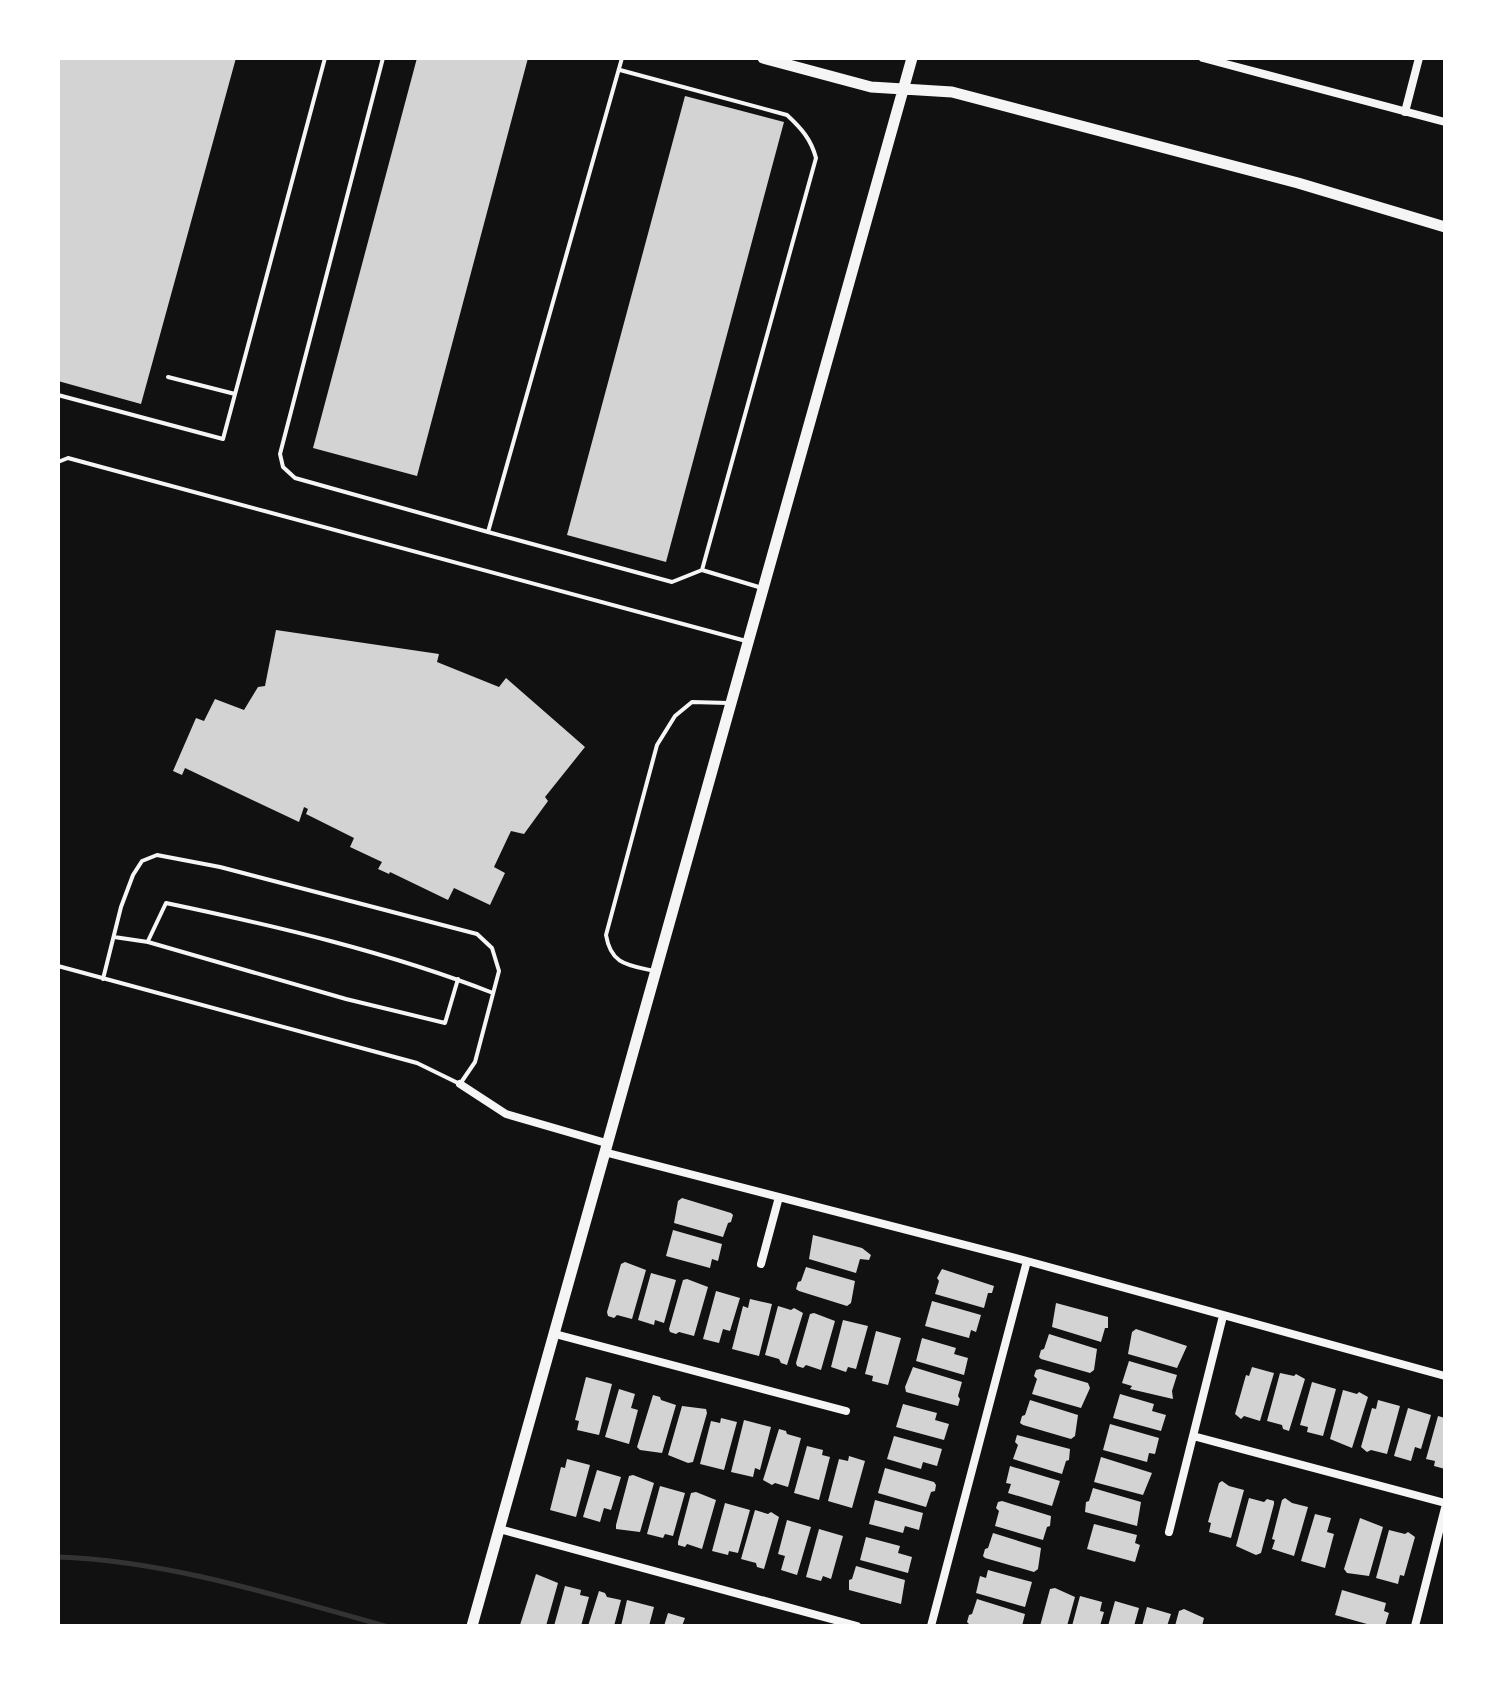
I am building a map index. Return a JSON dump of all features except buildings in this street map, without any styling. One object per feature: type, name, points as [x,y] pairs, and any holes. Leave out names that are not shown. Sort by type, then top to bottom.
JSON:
[{"type":"street","points":[[763,58],[871,87],[952,92],[1298,183],[1445,227]]},
{"type":"street","points":[[472,1626],[912,58]]},
{"type":"street","points":[[1203,58],[1445,122]]},
{"type":"street","points":[[1405,112],[1419,58]]},
{"type":"street","points":[[460,1084],[506,1114],[605,1147],[779,1197],[1027,1261],[1445,1376]]},
{"type":"street","points":[[761,1264],[779,1197]]},
{"type":"street","points":[[931,1626],[1027,1261]]},
{"type":"street","points":[[1169,1532],[1223,1316]]},
{"type":"street","points":[[555,1334],[846,1411]]},
{"type":"street","points":[[1193,1436],[1445,1506],[1415,1626]]},
{"type":"street","points":[[499,1529],[857,1626]]},
{"type":"lane","points":[[58,395],[223,439],[325,58]]},
{"type":"lane","points":[[383,58],[280,454],[283,467],[295,478],[672,582],[702,570],[763,588]]},
{"type":"lane","points":[[488,532],[622,58]]},
{"type":"lane","points":[[619,70],[787,115],[803,129],[816,158],[702,570]]},
{"type":"lane","points":[[168,377],[235,394]]},
{"type":"lane","points":[[58,462],[68,458],[748,642]]},
{"type":"lane","points":[[655,971],[619,961],[609,951],[606,935],[657,745],[675,716],[692,702],[730,703]]},
{"type":"lane","points":[[58,966],[103,979],[417,1063],[460,1084],[475,1062],[499,971],[492,948],[477,934],[220,867],[157,855],[142,861],[133,875],[103,979]]},
{"type":"lane","points":[[148,942],[166,903],[267,925],[458,979],[493,993]]},
{"type":"lane","points":[[114,937],[148,942],[346,999],[445,1023],[458,979]]},
{"type":"waterway","points":[[58,1557],[141,1565],[182,1573],[385,1626]]}]
